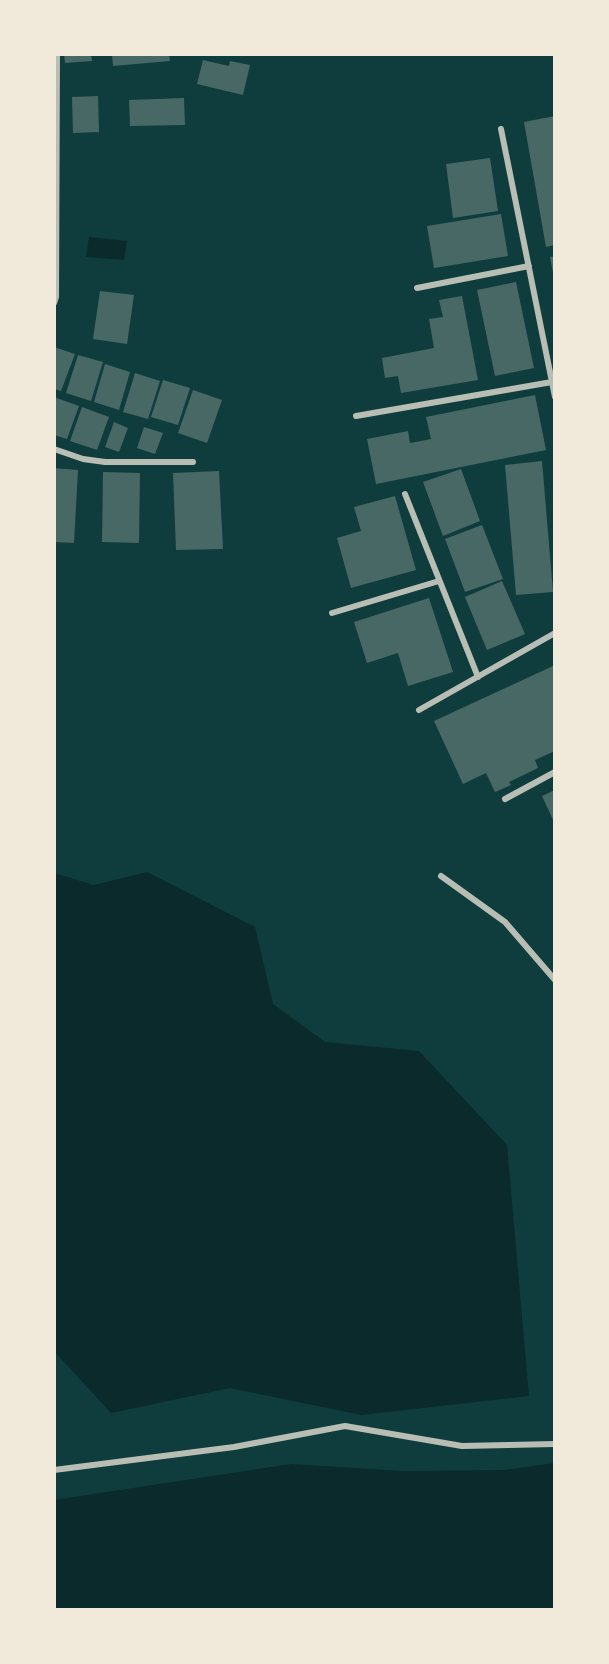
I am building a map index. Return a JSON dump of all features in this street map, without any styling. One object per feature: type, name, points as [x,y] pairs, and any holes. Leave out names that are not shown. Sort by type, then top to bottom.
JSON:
[{"type":"street","points":[[54,303],[56,297],[57,54]]},
{"type":"street","points":[[501,129],[555,398]]},
{"type":"street","points":[[417,288],[529,266]]},
{"type":"street","points":[[356,416],[552,382]]},
{"type":"street","points":[[54,449],[83,459],[105,462],[193,462]]},
{"type":"street","points":[[405,494],[478,677]]},
{"type":"street","points":[[332,613],[440,580]]},
{"type":"street","points":[[419,710],[555,633]]},
{"type":"street","points":[[505,799],[555,772]]},
{"type":"street","points":[[441,876],[505,922],[555,980]]},
{"type":"street","points":[[54,1470],[234,1447],[345,1426],[462,1446],[555,1444]]},
{"type":"water","points":[[89,237],[127,241],[124,260],[86,257]]},
{"type":"water","points":[[147,872],[255,927],[273,1004],[325,1042],[419,1051],[507,1145],[529,1396],[361,1415],[230,1388],[111,1413],[54,1351],[54,873],[94,885]]},
{"type":"water","points":[[555,1463],[555,1610],[54,1610],[54,1500],[291,1464],[403,1471],[504,1470]]},
{"type":"building","points":[[64,54],[91,54],[92,61],[65,63]]},
{"type":"building","points":[[112,54],[169,54],[170,61],[113,66]]},
{"type":"building","points":[[203,60],[229,66],[230,61],[250,65],[243,95],[197,84]]},
{"type":"building","points":[[98,96],[99,132],[73,133],[72,97]]},
{"type":"building","points":[[184,98],[185,125],[130,126],[129,100]]},
{"type":"building","points":[[555,116],[555,245],[546,247],[524,122]]},
{"type":"building","points":[[490,158],[498,211],[453,218],[446,164]]},
{"type":"building","points":[[501,214],[508,256],[434,268],[427,226]]},
{"type":"building","points":[[555,256],[555,278],[554,278],[550,257]]},
{"type":"building","points":[[516,282],[534,368],[495,376],[477,290]]},
{"type":"building","points":[[100,291],[134,295],[127,344],[93,339]]},
{"type":"building","points":[[462,296],[478,380],[401,393],[398,376],[385,378],[382,358],[434,348],[429,319],[443,317],[439,300]]},
{"type":"building","points":[[54,347],[75,354],[61,391],[54,389]]},
{"type":"building","points":[[78,355],[103,362],[91,401],[66,393]]},
{"type":"building","points":[[105,364],[130,372],[119,410],[94,402]]},
{"type":"building","points":[[135,373],[160,381],[148,419],[123,412]]},
{"type":"building","points":[[163,380],[190,388],[178,425],[151,417]]},
{"type":"building","points":[[193,390],[222,400],[207,443],[178,433]]},
{"type":"building","points":[[535,395],[546,450],[376,484],[367,439],[408,431],[410,443],[431,439],[426,417]]},
{"type":"building","points":[[54,397],[79,406],[67,439],[54,435]]},
{"type":"building","points":[[82,407],[109,417],[97,450],[70,441]]},
{"type":"building","points":[[114,422],[128,428],[119,452],[105,447]]},
{"type":"building","points":[[144,427],[163,433],[155,454],[137,448]]},
{"type":"building","points":[[542,461],[553,592],[516,595],[505,465]]},
{"type":"building","points":[[54,468],[78,470],[74,543],[54,542]]},
{"type":"building","points":[[461,469],[480,521],[443,536],[423,482]]},
{"type":"building","points":[[219,471],[223,549],[176,550],[173,473]]},
{"type":"building","points":[[103,472],[140,473],[139,543],[102,542]]},
{"type":"building","points":[[395,496],[416,570],[351,588],[337,538],[361,531],[354,507]]},
{"type":"building","points":[[482,525],[503,579],[465,592],[445,539]]},
{"type":"building","points":[[502,581],[525,634],[487,650],[465,597]]},
{"type":"building","points":[[429,598],[453,672],[408,686],[398,653],[367,663],[354,622]]},
{"type":"building","points":[[553,666],[555,670],[555,751],[535,760],[538,768],[509,782],[511,785],[495,792],[486,773],[463,784],[434,721]]},
{"type":"building","points":[[555,790],[555,824],[542,796]]}]
